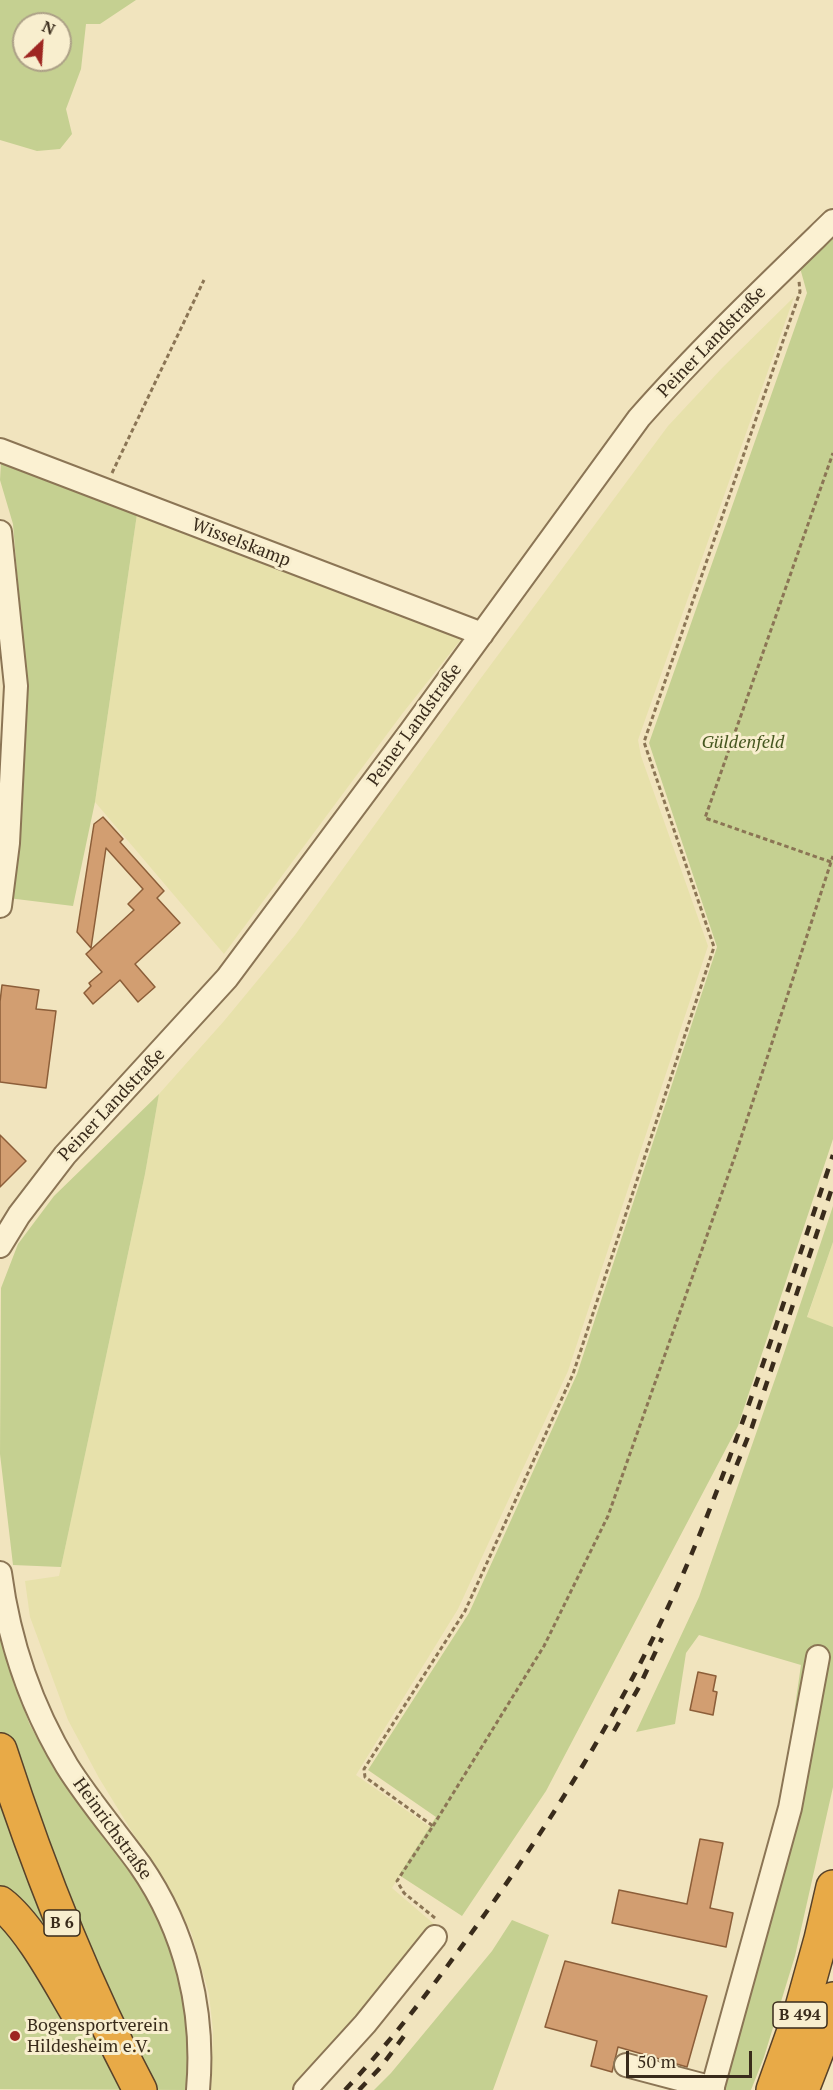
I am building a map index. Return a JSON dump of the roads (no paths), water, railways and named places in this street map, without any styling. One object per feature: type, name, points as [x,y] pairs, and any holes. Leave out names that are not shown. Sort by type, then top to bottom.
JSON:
[{"type":"highway","name":"B 6","points":[[0,1750],[69,1941],[92,1995],[140,2090]]},
{"type":"highway","name":"B 6","points":[[0,1816],[27,1892],[76,2010],[117,2090]]},
{"type":"highway","name":"B 494","points":[[773,2090],[801,2010],[822,1939],[833,1887]]},
{"type":"highway","points":[[0,1903],[15,1917],[45,1958],[76,2010]]},
{"type":"highway","name":"B 494","points":[[802,2090],[824,2033],[833,1999]]},
{"type":"street","name":"Peiner Landstraße","points":[[1,1239],[65,1155],[227,978],[639,418],[680,372],[833,221]]},
{"type":"street","name":"Wisselskamp","points":[[0,450],[482,634]]},
{"type":"street","points":[[0,532],[16,686],[8,843],[0,906]]},
{"type":"street","name":"Heinrichstraße","points":[[0,1574],[16,1648],[37,1707],[51,1738],[81,1786],[141,1867],[170,1917],[190,1976],[196,2006],[200,2064],[198,2090]]},
{"type":"street","points":[[626,2065],[712,2089],[790,1808],[818,1657]]},
{"type":"street","points":[[305,2090],[365,2024],[435,1937]]},
{"type":"railway","points":[[345,2090],[418,2005],[515,1871],[544,1828],[624,1694],[671,1601],[712,1504],[766,1356],[833,1155]]},
{"type":"railway","points":[[729,1484],[752,1427],[833,1185]]},
{"type":"railway","points":[[614,1731],[639,1687],[662,1638]]},
{"type":"railway","points":[[359,2090],[380,2068],[407,2032]]},
{"type":"place","name":"Bogensportverein Hildesheim e.V.","points":[[15,2036]]},
{"type":"park label","name":"Güldenfeld","points":[[743,743]]}]
